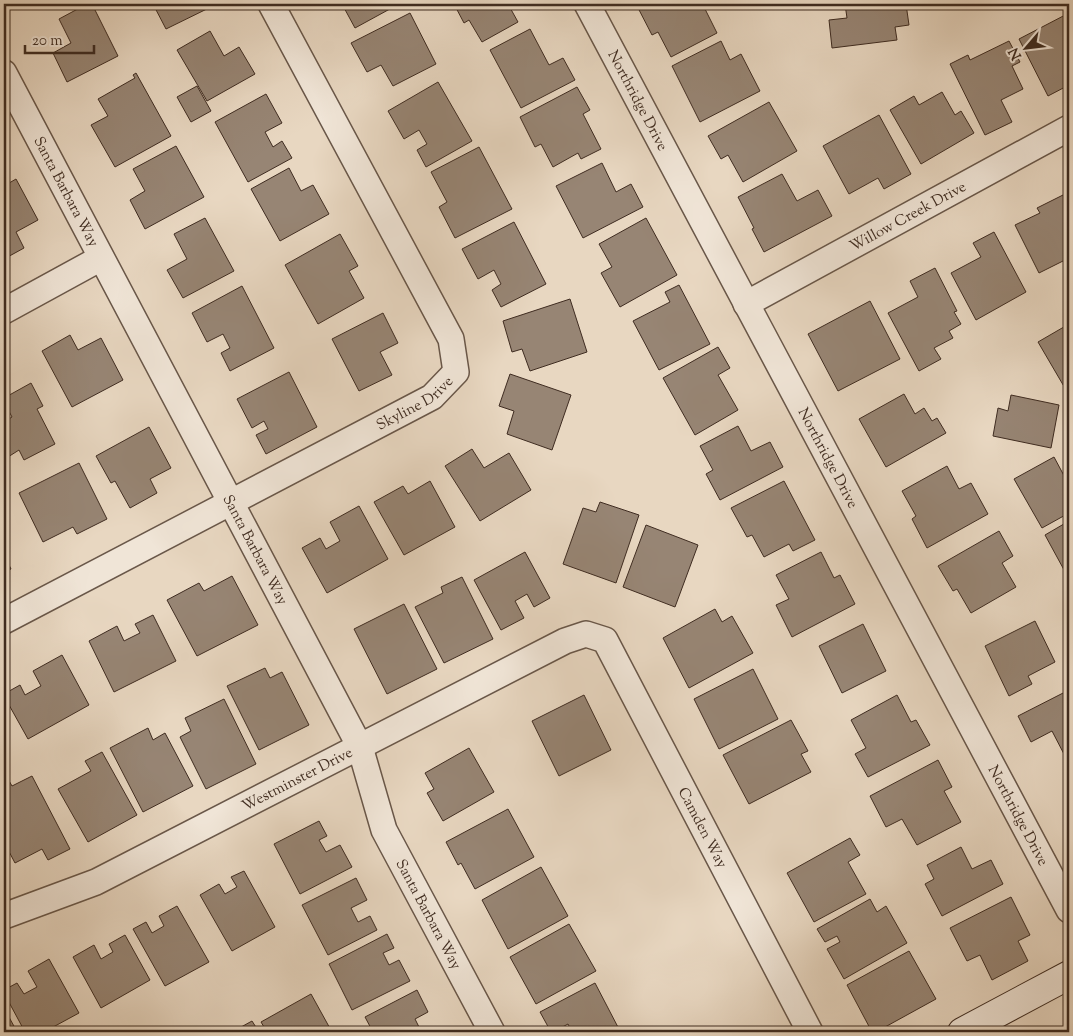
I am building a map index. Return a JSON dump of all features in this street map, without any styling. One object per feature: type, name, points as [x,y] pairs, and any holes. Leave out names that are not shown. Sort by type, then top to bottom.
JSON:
[{"type":"street","name":"Skyline Drive","points":[[4,621],[432,397],[456,372],[451,339],[271,4]]},
{"type":"street","name":"Northridge Drive","points":[[587,4],[1069,910]]},
{"type":"street","name":"Santa Barbara Way","points":[[4,73],[360,747],[384,830],[492,1032]]},
{"type":"street","name":"Willow Creek Drive","points":[[746,304],[1069,128]]},
{"type":"street","points":[[4,311],[101,258]]},
{"type":"street","name":"Westminster Drive","points":[[4,916],[96,882],[565,641],[586,634]]},
{"type":"street","name":"Camden Way","points":[[586,634],[605,640],[810,1032]]},
{"type":"street","points":[[962,1032],[1069,975]]},
{"type":"building","points":[[87,4],[92,4],[118,56],[67,82],[53,53],[71,43],[59,19]]},
{"type":"building","points":[[153,4],[217,4],[166,29]]},
{"type":"building","points":[[342,4],[399,4],[355,28]]},
{"type":"building","points":[[454,4],[508,4],[518,22],[482,42],[469,20],[464,23]]},
{"type":"building","points":[[636,4],[715,4],[705,9],[717,33],[671,57],[658,32],[652,35]]},
{"type":"building","points":[[845,4],[906,4],[909,25],[895,27],[897,40],[832,48],[829,20],[847,18]]},
{"type":"building","points":[[410,13],[436,64],[393,86],[381,65],[367,72],[351,43]]},
{"type":"building","points":[[1069,13],[1069,85],[1048,96],[1019,39]]},
{"type":"building","points":[[530,29],[549,65],[563,58],[575,80],[521,108],[490,50]]},
{"type":"building","points":[[210,31],[224,56],[239,47],[255,74],[207,101],[177,50]]},
{"type":"building","points":[[721,41],[730,60],[741,54],[760,91],[700,122],[672,66]]},
{"type":"building","points":[[1009,41],[1020,62],[1012,66],[1023,89],[1001,100],[1012,122],[985,135],[950,64],[968,55],[970,60]]},
{"type":"building","points":[[136,73],[171,136],[115,167],[91,125],[108,116],[98,99],[135,78],[133,75]]},
{"type":"building","points":[[438,82],[472,141],[426,167],[417,150],[427,144],[419,130],[404,139],[388,111]]},
{"type":"building","points":[[197,86],[211,111],[191,122],[177,97]]},
{"type":"building","points":[[577,87],[590,110],[583,114],[601,149],[581,159],[578,153],[553,167],[541,144],[535,147],[520,117]]},
{"type":"building","points":[[942,92],[955,115],[961,111],[974,133],[921,164],[890,110],[914,96],[919,105]]},
{"type":"building","points":[[266,94],[282,123],[265,132],[273,147],[282,141],[292,158],[248,182],[215,122]]},
{"type":"building","points":[[769,102],[797,151],[743,182],[728,155],[721,159],[708,136]]},
{"type":"building","points":[[879,115],[911,174],[884,189],[878,178],[849,194],[823,146]]},
{"type":"building","points":[[176,146],[204,197],[145,229],[130,200],[145,191],[133,169]]},
{"type":"building","points":[[479,147],[512,209],[455,238],[439,207],[447,202],[431,172]]},
{"type":"building","points":[[602,163],[616,192],[631,184],[643,207],[583,238],[556,186]]},
{"type":"building","points":[[289,168],[301,191],[313,185],[329,214],[280,241],[251,189]]},
{"type":"building","points":[[782,174],[797,201],[818,190],[832,216],[764,252],[738,197]]},
{"type":"building","points":[[16,179],[38,220],[16,232],[24,248],[4,259],[4,186]]},
{"type":"building","points":[[1063,195],[1069,207],[1069,258],[1039,273],[1015,225],[1040,213],[1037,208]]},
{"type":"building","points":[[205,218],[234,271],[183,298],[167,270],[187,259],[174,234]]},
{"type":"building","points":[[646,218],[677,275],[620,307],[601,273],[612,267],[599,244]]},
{"type":"building","points":[[514,222],[546,284],[501,307],[492,290],[501,284],[494,270],[478,279],[462,249]]},
{"type":"building","points":[[994,232],[1026,292],[976,320],[951,273],[981,257],[973,243]]},
{"type":"building","points":[[340,234],[358,266],[349,271],[364,298],[318,324],[285,265]]},
{"type":"building","points":[[935,268],[957,311],[954,312],[961,324],[949,331],[953,338],[934,348],[941,359],[919,371],[888,313],[918,297],[910,281]]},
{"type":"building","points":[[679,285],[710,344],[659,370],[633,321],[670,302],[665,292]]},
{"type":"building","points":[[242,286],[274,348],[230,371],[221,353],[230,348],[223,334],[207,342],[192,313]]},
{"type":"building","points":[[570,299],[587,352],[530,371],[522,349],[512,352],[503,321]]},
{"type":"building","points":[[870,301],[900,359],[838,391],[808,334]]},
{"type":"building","points":[[383,313],[398,343],[380,352],[392,375],[359,391],[332,339]]},
{"type":"building","points":[[1069,324],[1069,395],[1038,342]]},
{"type":"building","points":[[70,335],[78,350],[101,338],[123,380],[72,407],[42,351]]},
{"type":"building","points":[[718,347],[730,368],[718,375],[738,410],[695,435],[663,378]]},
{"type":"building","points":[[289,372],[317,427],[266,454],[256,435],[268,429],[264,421],[252,428],[237,399]]},
{"type":"building","points":[[510,374],[571,395],[552,450],[507,434],[514,411],[499,406]]},
{"type":"building","points":[[31,383],[43,406],[37,409],[55,444],[24,460],[19,450],[8,457],[4,449],[4,422],[12,417],[4,402],[4,398]]},
{"type":"building","points":[[904,394],[915,414],[924,408],[932,421],[937,418],[946,433],[886,467],[859,419]]},
{"type":"building","points":[[1011,395],[1059,405],[1051,448],[993,436],[998,408],[1008,411]]},
{"type":"building","points":[[738,426],[751,451],[770,442],[783,467],[720,500],[706,474],[713,470],[700,446]]},
{"type":"building","points":[[149,427],[171,468],[150,479],[157,493],[130,508],[115,481],[111,483],[96,456]]},
{"type":"building","points":[[472,449],[484,468],[509,453],[531,490],[480,521],[445,466]]},
{"type":"building","points":[[1054,457],[1069,485],[1069,513],[1042,528],[1014,479]]},
{"type":"building","points":[[79,463],[107,519],[77,534],[73,527],[43,542],[19,493]]},
{"type":"building","points":[[947,466],[959,489],[971,483],[988,514],[927,548],[912,519],[916,516],[902,491]]},
{"type":"building","points":[[430,481],[455,527],[404,555],[374,502],[403,486],[408,494]]},
{"type":"building","points":[[784,481],[815,540],[793,551],[789,544],[764,557],[752,535],[747,537],[731,508]]},
{"type":"building","points":[[600,502],[639,515],[616,583],[563,564],[583,508],[596,512]]},
{"type":"building","points":[[359,506],[388,559],[327,593],[302,548],[320,538],[326,549],[340,541],[330,522]]},
{"type":"building","points":[[1069,521],[1069,579],[1045,535]]},
{"type":"building","points":[[646,525],[698,545],[675,607],[623,587]]},
{"type":"building","points":[[999,531],[1013,556],[1002,563],[1016,587],[971,613],[957,589],[953,591],[938,566]]},
{"type":"building","points":[[525,552],[550,598],[534,607],[527,594],[515,601],[524,618],[501,630],[474,580]]},
{"type":"building","points":[[821,552],[834,578],[840,575],[855,604],[792,637],[776,605],[789,599],[776,575]]},
{"type":"building","points":[[4,555],[11,569],[4,572]]},
{"type":"building","points":[[232,576],[258,625],[197,656],[167,600],[199,583],[204,591]]},
{"type":"building","points":[[462,577],[493,639],[444,663],[415,607],[443,593],[441,587]]},
{"type":"building","points":[[404,604],[437,669],[387,694],[354,629]]},
{"type":"building","points":[[715,609],[722,622],[732,616],[753,653],[689,688],[663,638]]},
{"type":"building","points":[[153,615],[176,661],[114,692],[89,641],[117,626],[124,641],[140,633],[135,624]]},
{"type":"building","points":[[1035,621],[1055,662],[1028,676],[1032,684],[1009,696],[985,646]]},
{"type":"building","points":[[863,624],[886,671],[842,693],[819,646]]},
{"type":"building","points":[[62,655],[89,705],[28,739],[4,694],[20,685],[25,695],[41,686],[33,671]]},
{"type":"building","points":[[265,668],[270,678],[282,672],[309,725],[259,750],[227,686]]},
{"type":"building","points":[[753,669],[778,719],[719,749],[694,699]]},
{"type":"building","points":[[1069,690],[1069,754],[1065,756],[1052,731],[1031,742],[1018,716]]},
{"type":"building","points":[[584,695],[611,750],[559,776],[532,721]]},
{"type":"building","points":[[897,695],[911,722],[916,720],[930,745],[868,777],[855,754],[866,748],[851,720]]},
{"type":"building","points":[[224,699],[256,764],[206,789],[180,737],[191,731],[185,718]]},
{"type":"building","points":[[791,720],[808,751],[801,754],[811,772],[749,804],[723,755]]},
{"type":"building","points":[[148,728],[153,740],[165,733],[193,786],[143,812],[110,748]]},
{"type":"building","points":[[469,748],[494,792],[443,821],[427,793],[434,789],[425,773]]},
{"type":"building","points":[[102,752],[137,815],[88,842],[58,789],[91,771],[85,761]]},
{"type":"building","points":[[938,760],[952,787],[944,791],[961,822],[917,845],[902,819],[886,827],[870,796]]},
{"type":"building","points":[[32,776],[70,849],[48,860],[42,849],[15,863],[4,842],[4,782],[8,779],[12,786]]},
{"type":"building","points":[[508,809],[534,857],[475,889],[461,863],[458,865],[446,842]]},
{"type":"building","points":[[319,821],[327,836],[319,840],[326,852],[340,845],[352,867],[300,894],[274,844]]},
{"type":"building","points":[[850,838],[860,855],[848,862],[866,894],[814,922],[787,873]]},
{"type":"building","points":[[961,847],[972,869],[991,860],[1003,884],[942,916],[925,884],[934,879],[927,865]]},
{"type":"building","points":[[541,867],[568,916],[508,949],[482,900]]},
{"type":"building","points":[[244,871],[275,927],[232,951],[200,895],[219,884],[225,894],[237,887],[231,877]]},
{"type":"building","points":[[356,878],[367,900],[351,908],[358,922],[370,916],[377,930],[328,955],[302,905]]},
{"type":"building","points":[[1011,897],[1030,935],[1018,941],[1028,961],[992,980],[980,955],[967,961],[950,928]]},
{"type":"building","points":[[870,899],[877,912],[886,906],[907,943],[844,979],[827,949],[840,942],[837,936],[825,942],[817,929]]},
{"type":"building","points":[[177,906],[209,962],[165,986],[133,929],[146,922],[152,933],[164,926],[159,916]]},
{"type":"building","points":[[569,924],[596,971],[536,1004],[510,957]]},
{"type":"building","points":[[387,934],[394,948],[383,953],[389,965],[399,960],[410,981],[352,1010],[329,964]]},
{"type":"building","points":[[125,935],[150,980],[101,1008],[73,957],[94,945],[101,959],[113,952],[109,944]]},
{"type":"building","points":[[909,951],[936,999],[876,1032],[872,1032],[847,985]]},
{"type":"building","points":[[49,959],[79,1013],[44,1032],[25,1032],[4,990],[17,983],[24,994],[37,987],[28,971]]},
{"type":"building","points":[[595,983],[620,1031],[572,1032],[568,1024],[551,1032],[540,1012]]},
{"type":"building","points":[[417,990],[428,1012],[415,1019],[421,1031],[428,1027],[431,1032],[373,1032],[365,1017]]},
{"type":"building","points":[[311,994],[332,1032],[267,1032],[261,1022]]},
{"type":"building","points":[[4,1008],[15,1028],[7,1032],[4,1032]]},
{"type":"building","points":[[252,1021],[259,1032],[232,1032]]}]
